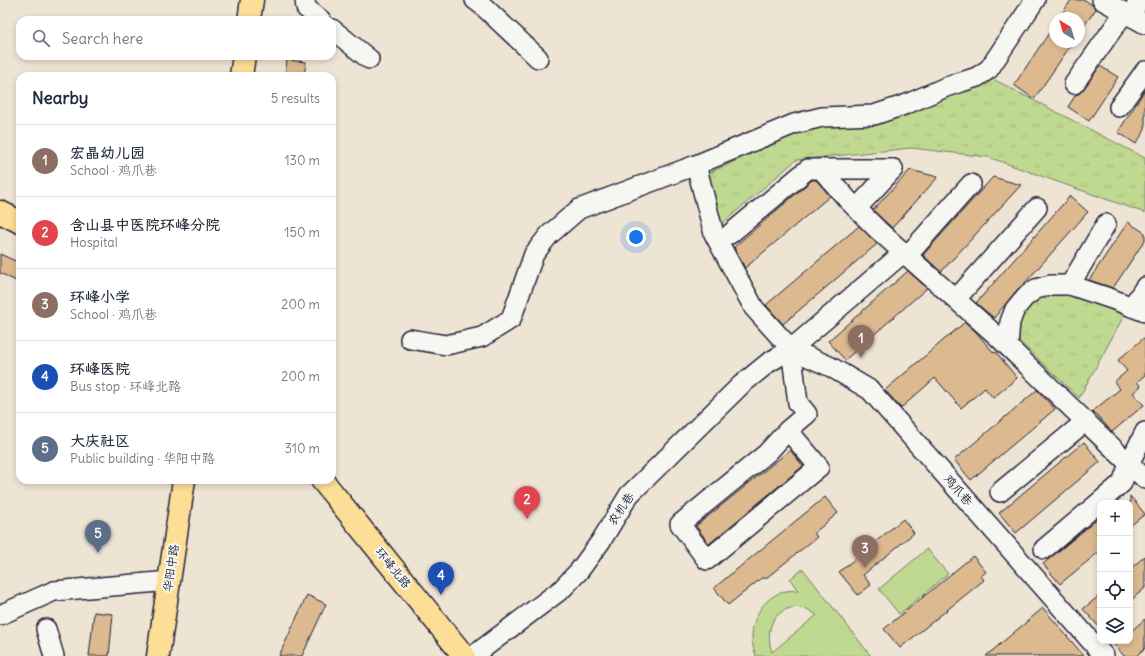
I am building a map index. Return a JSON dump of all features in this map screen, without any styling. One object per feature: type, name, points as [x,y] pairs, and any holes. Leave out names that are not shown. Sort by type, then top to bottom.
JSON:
[{"type":"main road","points":[[250,16],[252,0]]},
{"type":"main road","points":[[242,72],[243,60]]},
{"type":"main road","points":[[0,212],[16,220]]},
{"type":"main road","name":"华阳中路","points":[[158,656],[183,484]]},
{"type":"main road","name":"环峰北路","points":[[325,484],[464,656]]},
{"type":"street","points":[[305,0],[306,8],[315,16]]},
{"type":"street","points":[[475,0],[538,58]]},
{"type":"street","points":[[410,339],[446,345],[482,337],[511,319],[534,254],[549,235],[579,209],[696,165],[794,124],[822,117],[874,115],[907,104],[946,87],[977,77],[989,69],[1035,0]]},
{"type":"street","points":[[1074,84],[1135,13],[1102,0]]},
{"type":"street","points":[[336,32],[369,59]]},
{"type":"street","points":[[1119,107],[1145,71]]},
{"type":"street","points":[[696,165],[714,234],[754,308],[791,349],[798,403],[807,414],[788,430],[767,452],[680,524],[708,560],[819,467],[788,430]]},
{"type":"street","points":[[730,234],[808,169],[893,169],[857,208]]},
{"type":"street","points":[[821,169],[878,230],[1008,346],[1145,479]]},
{"type":"street","name":"农机巷","points":[[473,656],[562,590],[579,571],[601,540],[628,495],[741,385],[768,364],[791,349],[905,254],[971,184]]},
{"type":"street","points":[[956,299],[1036,208]]},
{"type":"street","points":[[1070,286],[1106,224]]},
{"type":"street","points":[[1008,346],[1010,322],[1015,309],[1024,297],[1036,289],[1051,285],[1070,286],[1112,299],[1139,310],[1145,287]]},
{"type":"street","name":"鸡爪巷","points":[[791,349],[832,367],[870,390],[1104,656]]},
{"type":"street","points":[[1000,492],[1086,421]]},
{"type":"street","points":[[1044,549],[1122,483],[1129,464],[1145,432]]},
{"type":"street","points":[[0,615],[54,591],[170,581]]},
{"type":"street","points":[[46,629],[54,656]]},
{"type":"green space","points":[[991,78],[1145,158],[1145,213],[988,157],[911,148],[796,160],[716,229],[705,175],[813,125]]},
{"type":"green space","points":[[1057,291],[1125,314],[1079,398],[1017,339],[1021,312],[1030,302]]},
{"type":"green space","points":[[927,549],[948,574],[899,614],[879,589]]},
{"type":"green space","points":[[803,569],[871,656],[756,656],[752,638],[754,622],[757,615],[761,608],[771,598],[786,591],[798,591],[790,579]],"holes":[[[795,607],[807,609],[817,615],[772,652],[769,635],[774,619],[783,611]]]},
{"type":"building","points":[[1071,0],[1085,0],[1096,9],[1085,25],[1085,12],[1063,12]]},
{"type":"building","points":[[1049,33],[1049,48],[1069,48],[1034,99],[1014,85]]},
{"type":"building","points":[[287,60],[306,62],[305,72],[286,72]]},
{"type":"building","points":[[1100,66],[1118,77],[1089,121],[1068,107],[1076,94],[1079,94],[1083,90]]},
{"type":"building","points":[[1145,90],[1145,130],[1136,144],[1118,132]]},
{"type":"building","points":[[910,170],[938,177],[892,228],[873,210]]},
{"type":"building","points":[[993,177],[1021,185],[941,272],[923,255]]},
{"type":"building","points":[[812,180],[816,180],[830,196],[745,268],[734,247]]},
{"type":"building","points":[[1070,196],[1088,212],[1017,290],[994,318],[976,303]]},
{"type":"building","points":[[1128,222],[1145,233],[1145,240],[1113,288],[1089,280]]},
{"type":"building","points":[[859,226],[877,244],[783,324],[766,305]]},
{"type":"building","points":[[0,254],[16,261],[16,281],[0,273]]},
{"type":"building","points":[[908,271],[927,288],[845,360],[828,341]]},
{"type":"building","points":[[965,322],[976,332],[994,353],[996,352],[1017,378],[993,398],[985,388],[961,408],[935,378],[901,408],[885,390]]},
{"type":"building","points":[[1145,337],[1145,375],[1137,382],[1141,386],[1133,393],[1144,405],[1112,432],[1093,411],[1120,389],[1114,382],[1127,371],[1118,360]]},
{"type":"building","points":[[1037,390],[1055,409],[971,480],[954,460]]},
{"type":"building","points":[[1084,442],[1100,462],[1016,533],[999,513]]},
{"type":"building","points":[[790,450],[803,466],[709,544],[696,526]]},
{"type":"building","points":[[1130,496],[1145,514],[1133,524],[1133,500],[1130,500]]},
{"type":"building","points":[[825,497],[838,513],[814,533],[817,537],[765,579],[763,577],[728,605],[714,588]]},
{"type":"building","points":[[903,519],[914,533],[863,575],[871,585],[858,595],[839,572]]},
{"type":"building","points":[[1097,519],[1097,553],[1060,584],[1043,564]]},
{"type":"building","points":[[973,556],[986,572],[981,576],[984,580],[900,648],[884,629]]},
{"type":"building","points":[[1145,556],[1145,588],[1133,598],[1133,572],[1133,566]]},
{"type":"building","points":[[307,595],[326,604],[302,656],[279,656]]},
{"type":"building","points":[[1097,597],[1097,625],[1083,609]]},
{"type":"building","points":[[1043,608],[1084,656],[986,656]]},
{"type":"building","points":[[94,612],[113,614],[109,656],[89,656]]},
{"type":"building","points":[[1145,619],[1145,648],[1136,656],[1124,656],[1114,644],[1133,644],[1133,629]]},
{"type":"place","name":"宏晶幼儿园","points":[[861,358]]},
{"type":"place","name":"含山县中医院环峰分院","points":[[527,519]]},
{"type":"place","name":"大庆社区","points":[[98,553]]},
{"type":"place","name":"环峰小学","points":[[865,568]]},
{"type":"place","name":"环峰医院","points":[[441,595]]}]
